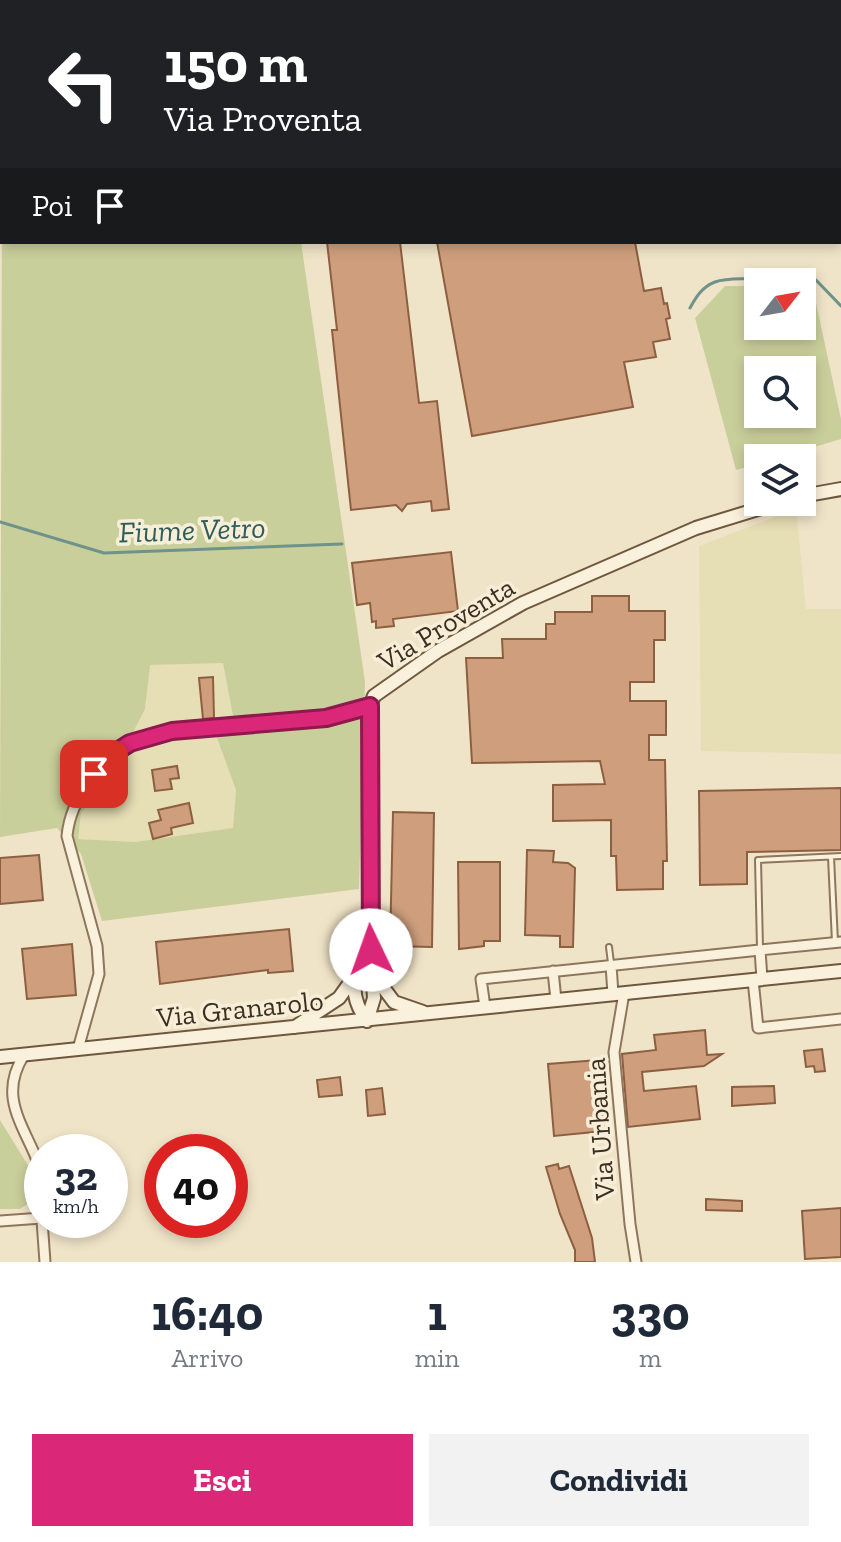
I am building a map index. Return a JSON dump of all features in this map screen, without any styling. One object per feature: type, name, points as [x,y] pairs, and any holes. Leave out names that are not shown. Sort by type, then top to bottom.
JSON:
[{"type":"street","points":[[816,493],[841,489]]},
{"type":"street","name":"Via Proventa","points":[[78,1049],[99,974],[97,946],[67,836],[68,820],[79,796],[111,755],[130,743],[172,731],[326,718],[370,706],[374,696],[412,667],[523,603],[696,528],[744,513]]},
{"type":"street","points":[[367,1021],[373,1009],[374,975],[369,925],[370,706]]},
{"type":"street","points":[[367,1021],[354,996],[369,925]]},
{"type":"street","points":[[485,1007],[481,979],[838,942]]},
{"type":"street","points":[[760,950],[758,1028],[841,1019]]},
{"type":"street","name":"Via Urbania","points":[[611,965],[620,1014],[615,1066],[628,1210],[636,1262]]},
{"type":"street","points":[[292,1029],[339,998],[358,971]]},
{"type":"street","points":[[553,971],[556,1000]]},
{"type":"street","name":"Via Granarolo","points":[[0,1055],[292,1029],[841,971]]},
{"type":"street","points":[[374,975],[394,1002],[429,1014]]},
{"type":"street","points":[[24,1055],[7,1076],[6,1093],[8,1110],[24,1137]]},
{"type":"street","points":[[0,1082],[6,1093]]},
{"type":"street","points":[[0,1221],[24,1220]]},
{"type":"street","points":[[43,1238],[45,1262]]},
{"type":"lane","points":[[760,950],[758,860],[841,856]]},
{"type":"lane","points":[[831,857],[838,942]]},
{"type":"lane","points":[[609,947],[611,965]]},
{"type":"shaded area","points":[[778,516],[797,516],[806,609],[841,609],[841,754],[701,751],[699,546]]},
{"type":"shaded area","points":[[223,663],[236,732],[217,735],[236,790],[233,828],[135,842],[78,839],[81,813],[118,762],[145,709],[149,665]]},
{"type":"green space","points":[[2,244],[301,244],[365,682],[359,889],[102,921],[81,854],[57,828],[0,837]],"holes":[[[223,663],[236,732],[216,735],[236,790],[233,828],[135,842],[78,839],[81,813],[118,762],[145,709],[150,665]]]},
{"type":"green space","points":[[725,286],[744,286],[744,340],[816,340],[816,303],[841,419],[841,439],[816,447],[816,444],[744,444],[744,468],[736,470],[695,318]]},
{"type":"green space","points":[[0,1120],[24,1159],[24,1206],[0,1209]]},
{"type":"building","points":[[327,244],[400,244],[419,403],[437,401],[449,509],[432,511],[431,501],[407,504],[402,511],[396,505],[351,510],[332,330],[337,330]]},
{"type":"building","points":[[437,244],[635,244],[644,291],[661,288],[664,304],[667,303],[670,339],[653,342],[656,357],[624,362],[633,407],[472,436]]},
{"type":"building","points":[[451,552],[458,611],[393,619],[394,626],[376,628],[376,621],[372,622],[370,603],[357,605],[352,563]]},
{"type":"building","points":[[592,596],[629,596],[629,611],[665,611],[665,640],[654,640],[654,682],[630,682],[630,701],[666,701],[666,735],[649,735],[649,760],[665,760],[667,861],[663,861],[663,889],[617,890],[616,856],[611,856],[611,820],[553,821],[553,785],[605,784],[600,761],[472,763],[466,658],[503,658],[502,639],[546,639],[546,624],[555,624],[555,612],[592,612]]},
{"type":"building","points":[[213,677],[214,718],[203,719],[199,678]]},
{"type":"building","points":[[177,766],[179,778],[170,779],[172,789],[155,791],[152,770]]},
{"type":"building","points":[[841,788],[841,850],[747,852],[747,884],[700,885],[699,791]]},
{"type":"building","points":[[189,803],[193,823],[171,828],[172,834],[153,839],[149,823],[161,820],[158,810]]},
{"type":"building","points":[[393,812],[434,813],[432,947],[390,946]]},
{"type":"building","points":[[527,850],[554,851],[553,862],[568,863],[575,868],[573,947],[560,947],[560,936],[525,935]]},
{"type":"building","points":[[39,855],[43,900],[0,904],[0,858]]},
{"type":"building","points":[[458,862],[500,862],[500,941],[484,941],[484,946],[459,949]]},
{"type":"building","points":[[289,929],[293,971],[268,973],[268,970],[160,984],[156,942]]},
{"type":"building","points":[[72,944],[76,995],[27,999],[22,949]]},
{"type":"building","points":[[705,1030],[707,1055],[722,1054],[704,1066],[642,1072],[644,1091],[696,1086],[700,1119],[628,1127],[622,1054],[656,1050],[654,1035]]},
{"type":"building","points":[[822,1049],[825,1071],[815,1072],[814,1066],[806,1067],[804,1051]]},
{"type":"building","points":[[598,1060],[604,1131],[554,1136],[548,1064]]},
{"type":"building","points":[[340,1077],[342,1095],[319,1097],[317,1080]]},
{"type":"building","points":[[774,1086],[775,1103],[732,1106],[732,1087]]},
{"type":"building","points":[[382,1088],[385,1114],[368,1116],[366,1090]]},
{"type":"building","points":[[558,1164],[559,1169],[569,1166],[592,1238],[595,1262],[575,1262],[575,1250],[546,1167]]},
{"type":"building","points":[[706,1199],[742,1201],[742,1211],[706,1210]]},
{"type":"building","points":[[841,1208],[841,1257],[805,1259],[802,1211]]},
{"type":"waterway","name":"Fiume Vetro","points":[[690,308],[710,284],[749,279],[816,280],[841,306]]},
{"type":"waterway","name":"Fiume Vetro","points":[[0,522],[104,553],[342,544]]},
{"type":"route","points":[[94,774],[111,755],[130,743],[172,731],[326,718],[370,706],[371,950]]}]
